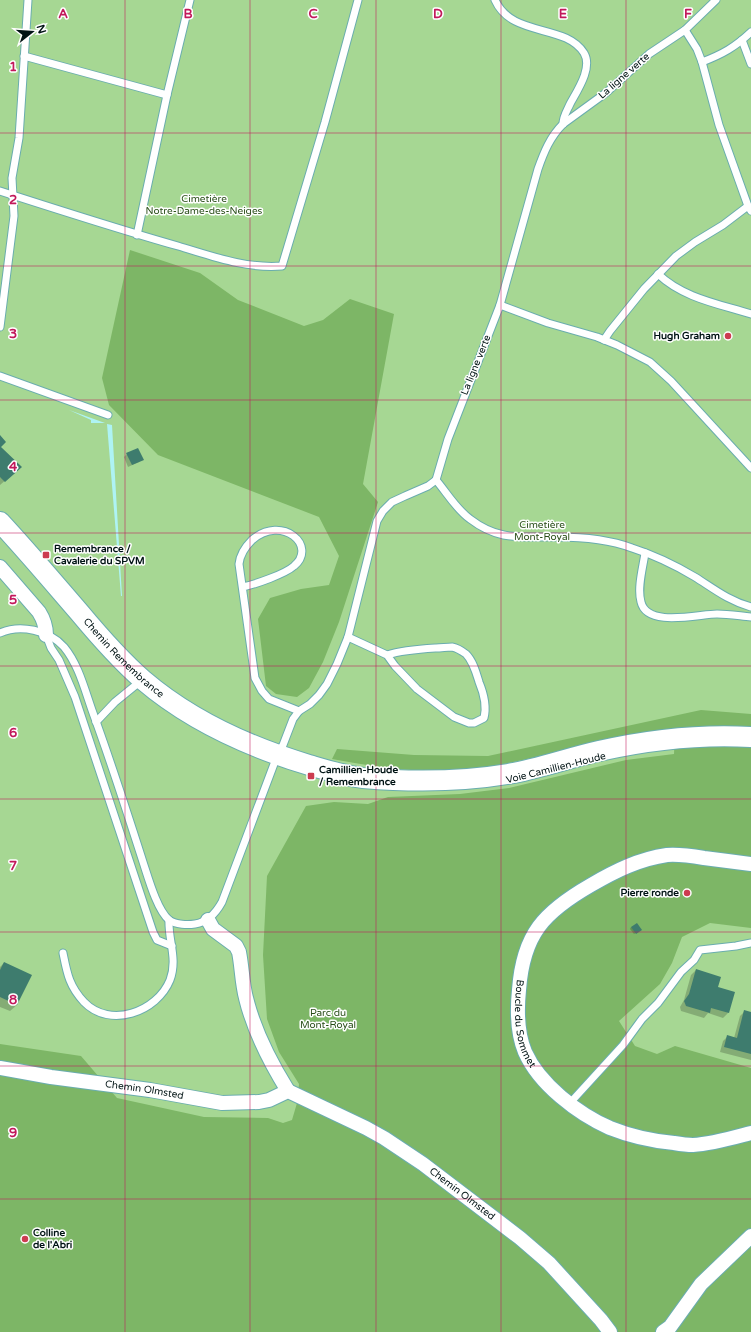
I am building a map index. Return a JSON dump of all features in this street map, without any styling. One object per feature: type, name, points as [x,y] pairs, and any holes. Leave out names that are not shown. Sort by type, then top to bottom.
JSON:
[{"type":"street","name":"Chemin Remembrance","points":[[0,522],[29,553],[107,644],[142,680],[174,704],[212,727],[277,756]]},
{"type":"street","points":[[0,567],[39,612],[45,624],[46,635]]},
{"type":"street","name":"Voie Camillien-Houde","points":[[362,778],[415,781],[486,777],[510,774],[598,751],[645,742],[693,737],[751,737]]},
{"type":"street","name":"Voie Camillien-Houde","points":[[277,756],[362,778],[377,784],[426,787],[468,785],[512,779],[595,758],[638,749],[692,743],[751,742]]},
{"type":"street","name":"Boucle du Sommet","points":[[751,864],[686,855],[668,855],[637,862],[612,873],[582,890],[549,915],[539,926],[527,947],[520,975],[518,995],[519,1034],[531,1063],[547,1084],[588,1116],[610,1128],[626,1134],[655,1141],[692,1145],[751,1134]]},
{"type":"street","points":[[208,920],[213,929],[236,946],[239,952],[246,997],[254,1026],[270,1060],[288,1091]]},
{"type":"street","name":"Chemin Olmsted","points":[[0,1068],[51,1077],[144,1089],[222,1103],[259,1102],[270,1100],[288,1091],[366,1128],[384,1138],[428,1168],[549,1262],[610,1332]]},
{"type":"street","points":[[663,1332],[670,1327],[701,1284],[751,1236]]},
{"type":"lane","points":[[0,327],[14,216],[12,178],[19,138],[28,0]]},
{"type":"lane","points":[[137,234],[167,95],[190,0]]},
{"type":"lane","points":[[0,191],[235,263],[269,267],[282,266],[325,122],[358,0]]},
{"type":"lane","points":[[495,0],[499,9],[520,24],[564,37],[584,53],[587,60],[587,67],[563,118],[562,124]]},
{"type":"lane","name":"La ligne verte","points":[[436,480],[448,439],[500,305],[544,152],[562,124],[595,102],[649,54],[685,30],[716,0]]},
{"type":"lane","points":[[604,340],[633,302],[658,274],[682,251],[749,208],[724,142],[702,62],[697,49],[685,30]]},
{"type":"lane","points":[[702,62],[731,49],[751,32]]},
{"type":"lane","points":[[742,40],[751,64]]},
{"type":"lane","points":[[24,56],[167,95]]},
{"type":"lane","points":[[658,274],[668,283],[691,296],[751,314]]},
{"type":"lane","points":[[500,305],[548,323],[604,340],[643,359],[662,372],[751,468]]},
{"type":"lane","points":[[0,376],[108,414]]},
{"type":"lane","points":[[0,633],[9,630],[26,629],[46,635],[58,642],[70,655],[79,675],[119,787],[153,890],[162,911],[169,920],[185,924],[201,923],[208,920],[215,914],[222,902],[277,756],[293,719],[299,710],[314,700],[327,684],[337,664],[348,637],[377,520],[392,502],[428,486],[436,480],[459,510],[483,528],[497,534],[524,538],[580,537],[608,541],[632,548],[666,561],[695,577],[726,598],[751,607]]},
{"type":"lane","points":[[243,587],[255,584],[294,566],[302,556],[300,544],[296,538],[289,532],[281,530],[272,530],[256,537],[247,545],[240,558],[239,564],[255,678],[262,691],[269,699],[299,710]]},
{"type":"lane","points":[[645,553],[640,592],[641,604],[648,613],[665,618],[717,614],[751,617]]},
{"type":"lane","points":[[46,635],[51,648],[67,676],[75,697],[153,932],[157,940],[172,946]]},
{"type":"lane","points":[[348,637],[387,655],[395,666],[417,689],[454,716],[474,724],[484,718],[486,710],[485,701],[480,683],[472,662],[467,655],[460,650],[451,647],[396,652],[387,655]]},
{"type":"lane","points":[[96,722],[115,702],[142,680]]},
{"type":"lane","points":[[63,953],[67,976],[85,1003],[99,1012],[113,1016],[128,1014],[140,1010],[155,1000],[167,986],[172,972],[173,957],[168,931],[169,920]]},
{"type":"lane","points":[[570,1103],[624,1046],[642,1019],[658,1003],[681,972],[694,960],[700,950],[751,943]]},
{"type":"green space","points":[[0,0],[751,0],[751,1332],[0,1332]],"holes":[[[69,410],[105,423],[91,423],[91,420]],[[107,424],[112,425],[122,596],[121,596]]]},
{"type":"green space","points":[[130,250],[200,273],[238,300],[304,326],[323,320],[350,299],[394,314],[363,484],[378,502],[339,622],[323,662],[309,688],[297,697],[276,694],[266,686],[258,619],[270,598],[301,589],[329,585],[339,556],[319,517],[158,455],[109,405],[102,378]]},
{"type":"green space","name":"Parc du Mont-Royal","points":[[701,710],[751,714],[751,928],[710,923],[682,937],[672,963],[660,984],[619,1021],[635,1046],[657,1054],[675,1046],[751,1068],[751,1332],[0,1332],[0,1044],[81,1056],[117,1098],[204,1117],[268,1118],[283,1123],[292,1120],[297,1103],[299,1084],[279,1052],[267,1019],[263,955],[267,876],[306,806],[334,802],[368,804],[388,797],[460,794],[509,788],[626,760],[674,754],[675,730],[611,738],[495,766],[443,771],[395,769],[332,759],[337,749],[414,755],[488,756]]},
{"type":"building","points":[[0,435],[6,442],[1,447],[22,467],[5,482],[0,477]]},
{"type":"building","points":[[138,448],[144,460],[132,465],[126,453]]},
{"type":"building","points":[[637,923],[642,930],[636,934],[631,927]]},
{"type":"building","points":[[4,962],[32,975],[17,1005],[0,997],[0,970]]},
{"type":"building","points":[[696,969],[721,977],[718,987],[735,992],[729,1013],[711,1008],[710,1013],[686,1006],[684,1001],[689,994]]},
{"type":"building","points":[[744,1010],[751,1012],[751,1054],[724,1047],[727,1035],[737,1038]]},
{"type":"place","name":"Hugh Graham","points":[[728,336]]},
{"type":"place","name":"Remembrance / Cavalerie du SPVM","points":[[46,555]]},
{"type":"place","name":"Camillien-Houde / Remembrance","points":[[311,776]]},
{"type":"place","name":"Pierre ronde","points":[[687,893]]},
{"type":"place","name":"Colline de l'Abri","points":[[25,1239]]},
{"type":"park label","name":"Cimetière Notre-Dame-des-Neiges","points":[[204,204]]},
{"type":"park label","name":"Cimetière Mont-Royal","points":[[542,530]]}]
